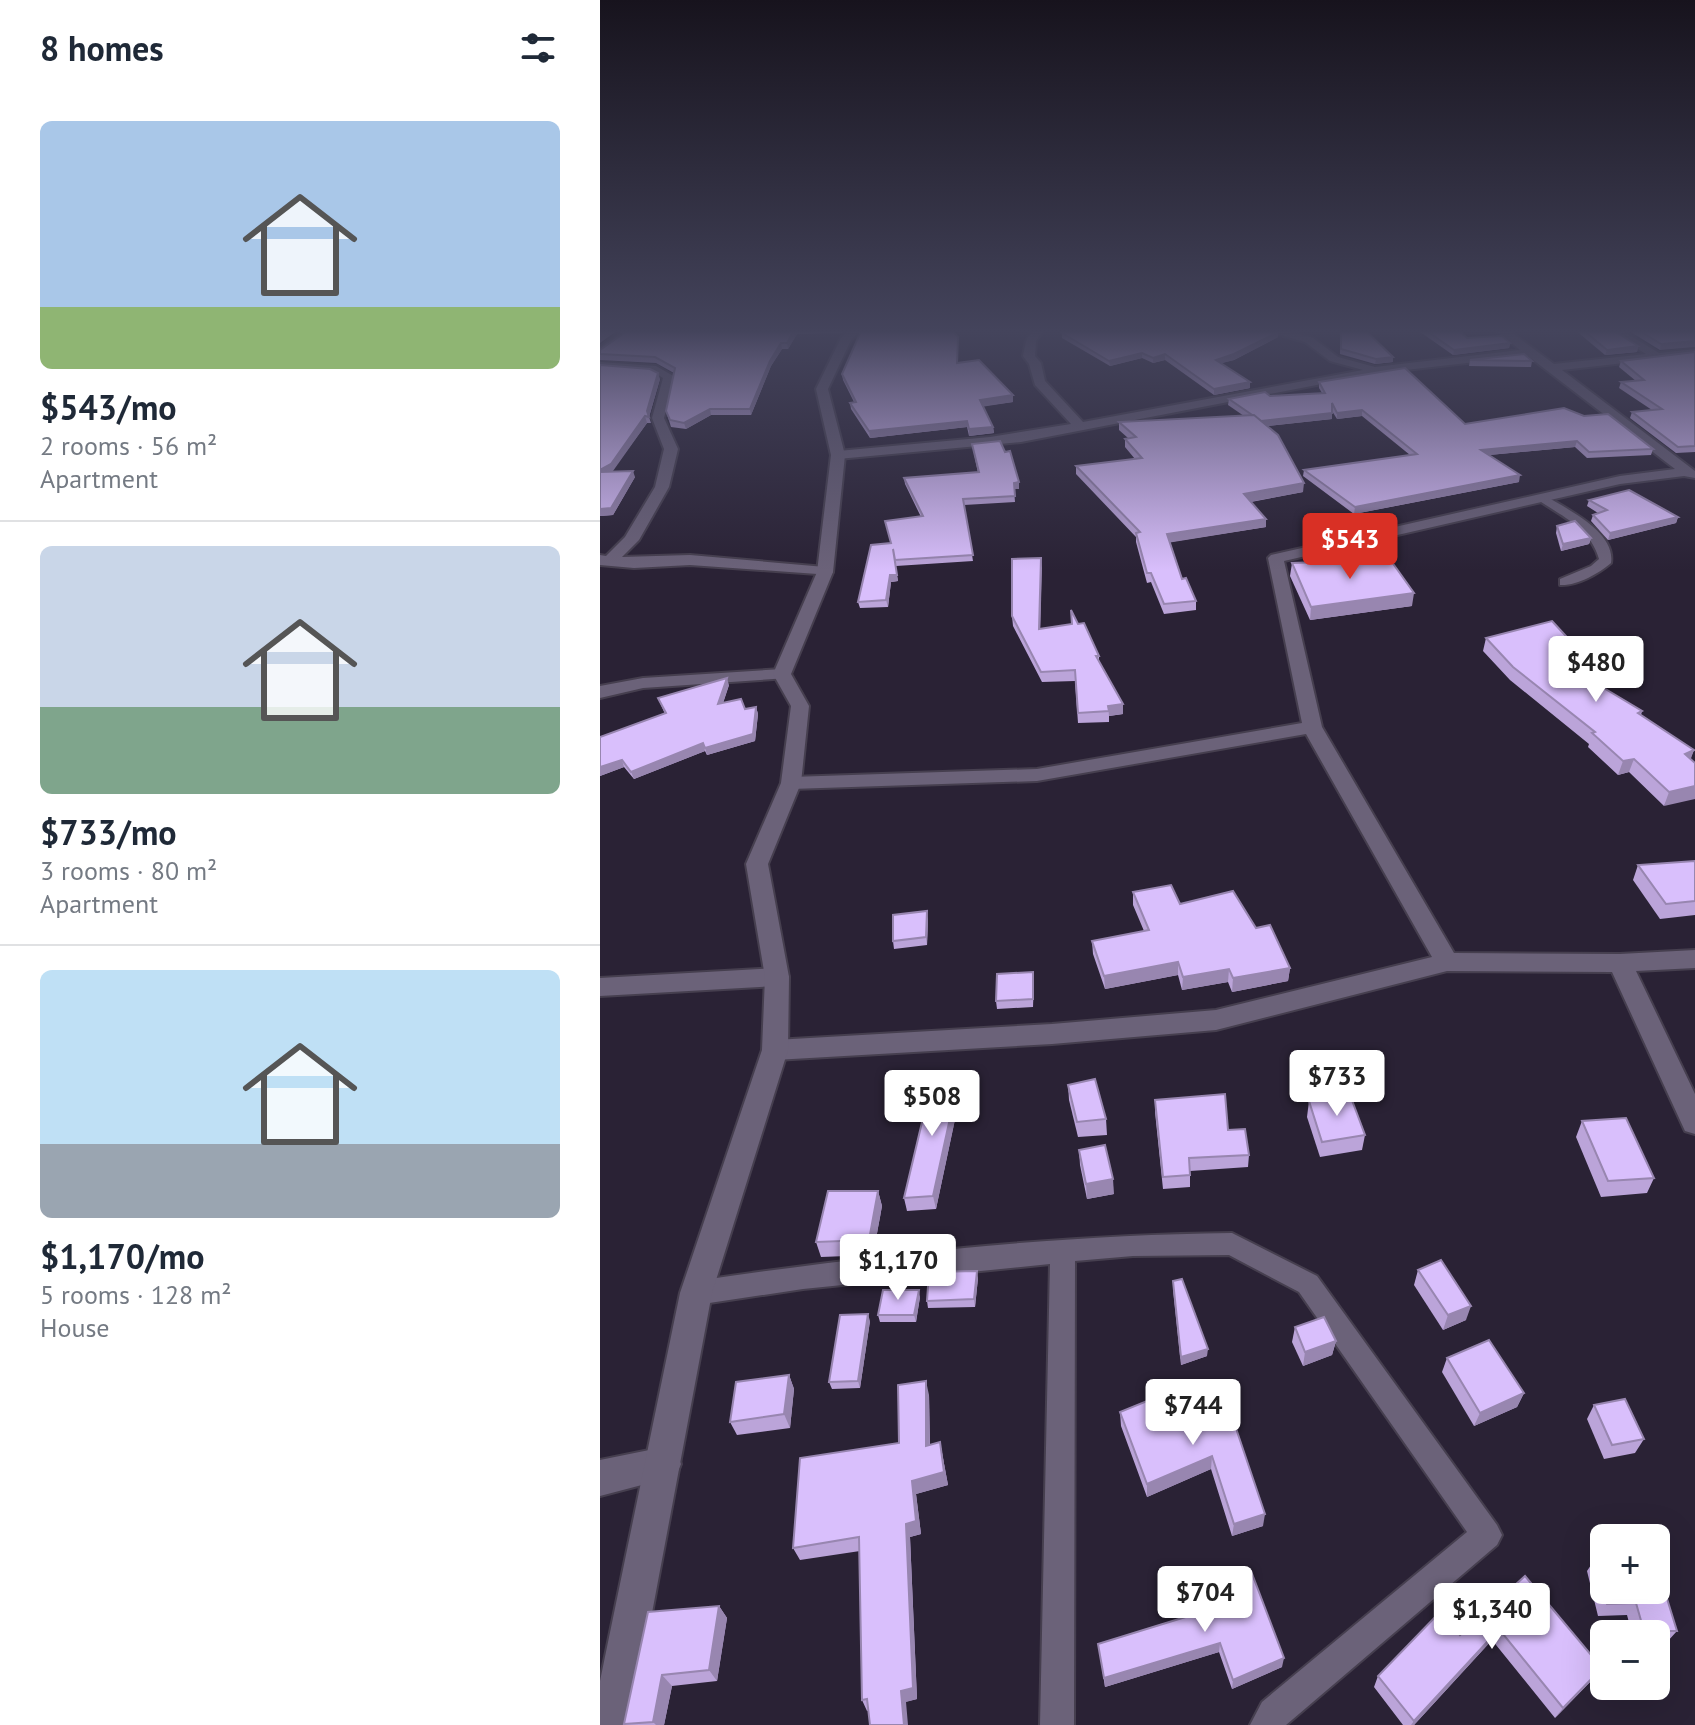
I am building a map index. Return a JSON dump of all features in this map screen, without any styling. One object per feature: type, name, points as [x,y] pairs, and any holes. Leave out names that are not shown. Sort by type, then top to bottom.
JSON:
[{"type":"street","points":[[604,561],[631,540],[662,487],[671,449],[658,418],[660,410]]},
{"type":"street","points":[[782,674],[825,572],[838,455],[827,410]]},
{"type":"street","points":[[1065,410],[1080,426]]},
{"type":"street","points":[[838,455],[896,447],[1038,437],[1168,410]]},
{"type":"street","points":[[1604,410],[1691,475]]},
{"type":"street","points":[[1447,962],[1312,727],[1276,558],[1620,480],[1691,475]]},
{"type":"street","points":[[604,561],[690,560],[825,572]]},
{"type":"street","points":[[600,692],[643,683],[782,674]]},
{"type":"street","points":[[611,1725],[696,1293],[775,1050],[777,977],[757,864],[791,783],[800,706],[782,674]]},
{"type":"street","points":[[791,783],[1037,775],[1312,727]]},
{"type":"street","points":[[775,1050],[1052,1034],[1216,1020],[1447,962],[1620,963],[1695,959]]},
{"type":"street","points":[[1620,963],[1695,1123]]},
{"type":"street","points":[[600,987],[777,977]]},
{"type":"street","points":[[600,1478],[664,1464]]},
{"type":"lane","points":[[1542,498],[1595,535],[1604,549],[1606,560],[1596,569],[1565,582]]},
{"type":"lane","points":[[696,1293],[803,1277],[1133,1245],[1232,1244],[1308,1284],[1487,1535],[1274,1714],[1266,1725]]},
{"type":"lane","points":[[1057,1725],[1063,1252]]},
{"type":"building","points":[[600,410],[647,410],[649,417],[645,416],[611,464],[600,470]]},
{"type":"building","points":[[709,410],[684,423],[670,420],[666,411]]},
{"type":"building","points":[[854,410],[985,410],[993,427],[969,429],[967,421],[869,431]]},
{"type":"building","points":[[1244,410],[1332,410],[1332,413],[1261,421]]},
{"type":"building","points":[[1335,410],[1449,410],[1465,424],[1555,410],[1568,410],[1584,416],[1608,414],[1653,449],[1589,452],[1577,441],[1481,450],[1520,475],[1355,507],[1304,470],[1417,454],[1362,410],[1337,413]]},
{"type":"building","points":[[1695,410],[1695,446],[1678,447],[1632,412]]},
{"type":"building","points":[[1254,415],[1278,435],[1304,483],[1244,494],[1266,519],[1167,534],[1182,579],[1186,578],[1196,601],[1164,604],[1151,573],[1147,573],[1136,533],[1140,532],[1076,466],[1142,458],[1125,439],[1136,437],[1119,422]]},
{"type":"building","points":[[1000,441],[1005,452],[1010,451],[1019,482],[1014,483],[1015,496],[963,499],[973,555],[895,560],[893,549],[897,575],[890,575],[886,600],[858,602],[871,545],[891,543],[885,521],[923,516],[904,478],[979,472],[972,444]]},
{"type":"building","points":[[633,471],[611,508],[600,509],[600,472]]},
{"type":"building","points":[[1629,490],[1678,517],[1610,533],[1593,515],[1607,510],[1589,500]]},
{"type":"building","points":[[1575,521],[1591,538],[1563,544],[1557,526]]},
{"type":"building","points":[[1041,558],[1039,629],[1072,624],[1071,610],[1078,624],[1084,623],[1099,656],[1096,656],[1123,704],[1108,706],[1109,711],[1078,713],[1075,670],[1041,672],[1012,616],[1012,559]]},
{"type":"building","points":[[1389,558],[1414,593],[1311,607],[1292,563],[1349,561]]},
{"type":"building","points":[[1552,621],[1588,660],[1562,663],[1642,711],[1638,713],[1694,750],[1685,754],[1695,763],[1695,786],[1669,792],[1634,759],[1623,761],[1592,733],[1595,732],[1513,667],[1486,638]]},
{"type":"building","points":[[727,678],[718,704],[741,699],[745,709],[756,707],[753,734],[705,748],[703,743],[631,772],[622,760],[600,767],[600,737],[666,713],[658,698]]},
{"type":"building","points":[[1695,861],[1695,901],[1666,904],[1638,865]]},
{"type":"building","points":[[1171,885],[1180,904],[1233,891],[1256,928],[1270,925],[1290,968],[1233,978],[1229,969],[1183,977],[1178,962],[1104,976],[1092,941],[1149,930],[1133,892]]},
{"type":"building","points":[[927,911],[926,937],[893,941],[893,915]]},
{"type":"building","points":[[1033,972],[1033,999],[996,1001],[997,974]]},
{"type":"building","points":[[933,1076],[959,1077],[933,1196],[904,1198]]},
{"type":"building","points":[[1095,1079],[1106,1119],[1077,1122],[1068,1085]]},
{"type":"building","points":[[1225,1094],[1228,1130],[1245,1129],[1249,1155],[1189,1158],[1190,1175],[1163,1177],[1155,1100]]},
{"type":"building","points":[[1350,1095],[1365,1135],[1322,1142],[1309,1101]]},
{"type":"building","points":[[1626,1118],[1654,1178],[1608,1181],[1582,1121]]},
{"type":"building","points":[[1105,1145],[1113,1179],[1086,1184],[1079,1150]]},
{"type":"building","points":[[828,1191],[878,1191],[869,1240],[816,1242]]},
{"type":"building","points":[[1441,1260],[1471,1306],[1448,1315],[1418,1270]]},
{"type":"building","points":[[977,1271],[974,1299],[927,1301],[929,1272]]},
{"type":"building","points":[[1182,1279],[1208,1349],[1181,1357],[1173,1281]]},
{"type":"building","points":[[883,1290],[919,1290],[914,1315],[878,1315]]},
{"type":"building","points":[[868,1314],[858,1381],[829,1382],[840,1315]]},
{"type":"building","points":[[1324,1317],[1336,1341],[1305,1352],[1295,1327]]},
{"type":"building","points":[[1489,1340],[1524,1393],[1480,1413],[1447,1358]]},
{"type":"building","points":[[789,1375],[784,1414],[730,1422],[736,1382]]},
{"type":"building","points":[[926,1381],[926,1446],[940,1442],[944,1472],[912,1481],[916,1521],[906,1524],[913,1688],[901,1691],[904,1725],[870,1725],[867,1699],[862,1700],[859,1537],[793,1548],[800,1458],[899,1443],[898,1385]]},
{"type":"building","points":[[1174,1390],[1182,1409],[1225,1396],[1265,1514],[1234,1524],[1212,1456],[1147,1484],[1120,1412]]},
{"type":"building","points":[[1625,1399],[1644,1439],[1612,1445],[1594,1405]]},
{"type":"building","points":[[1251,1571],[1284,1658],[1233,1680],[1220,1643],[1104,1678],[1098,1644],[1208,1610],[1201,1592]]},
{"type":"building","points":[[1525,1576],[1590,1654],[1590,1680],[1563,1708],[1499,1629],[1414,1721],[1378,1676],[1440,1612],[1460,1635]]},
{"type":"building","points":[[1636,1604],[1669,1604],[1677,1631],[1670,1631],[1670,1620],[1641,1620]]},
{"type":"building","points":[[719,1606],[709,1670],[662,1675],[653,1722],[624,1724],[648,1612]]}]
